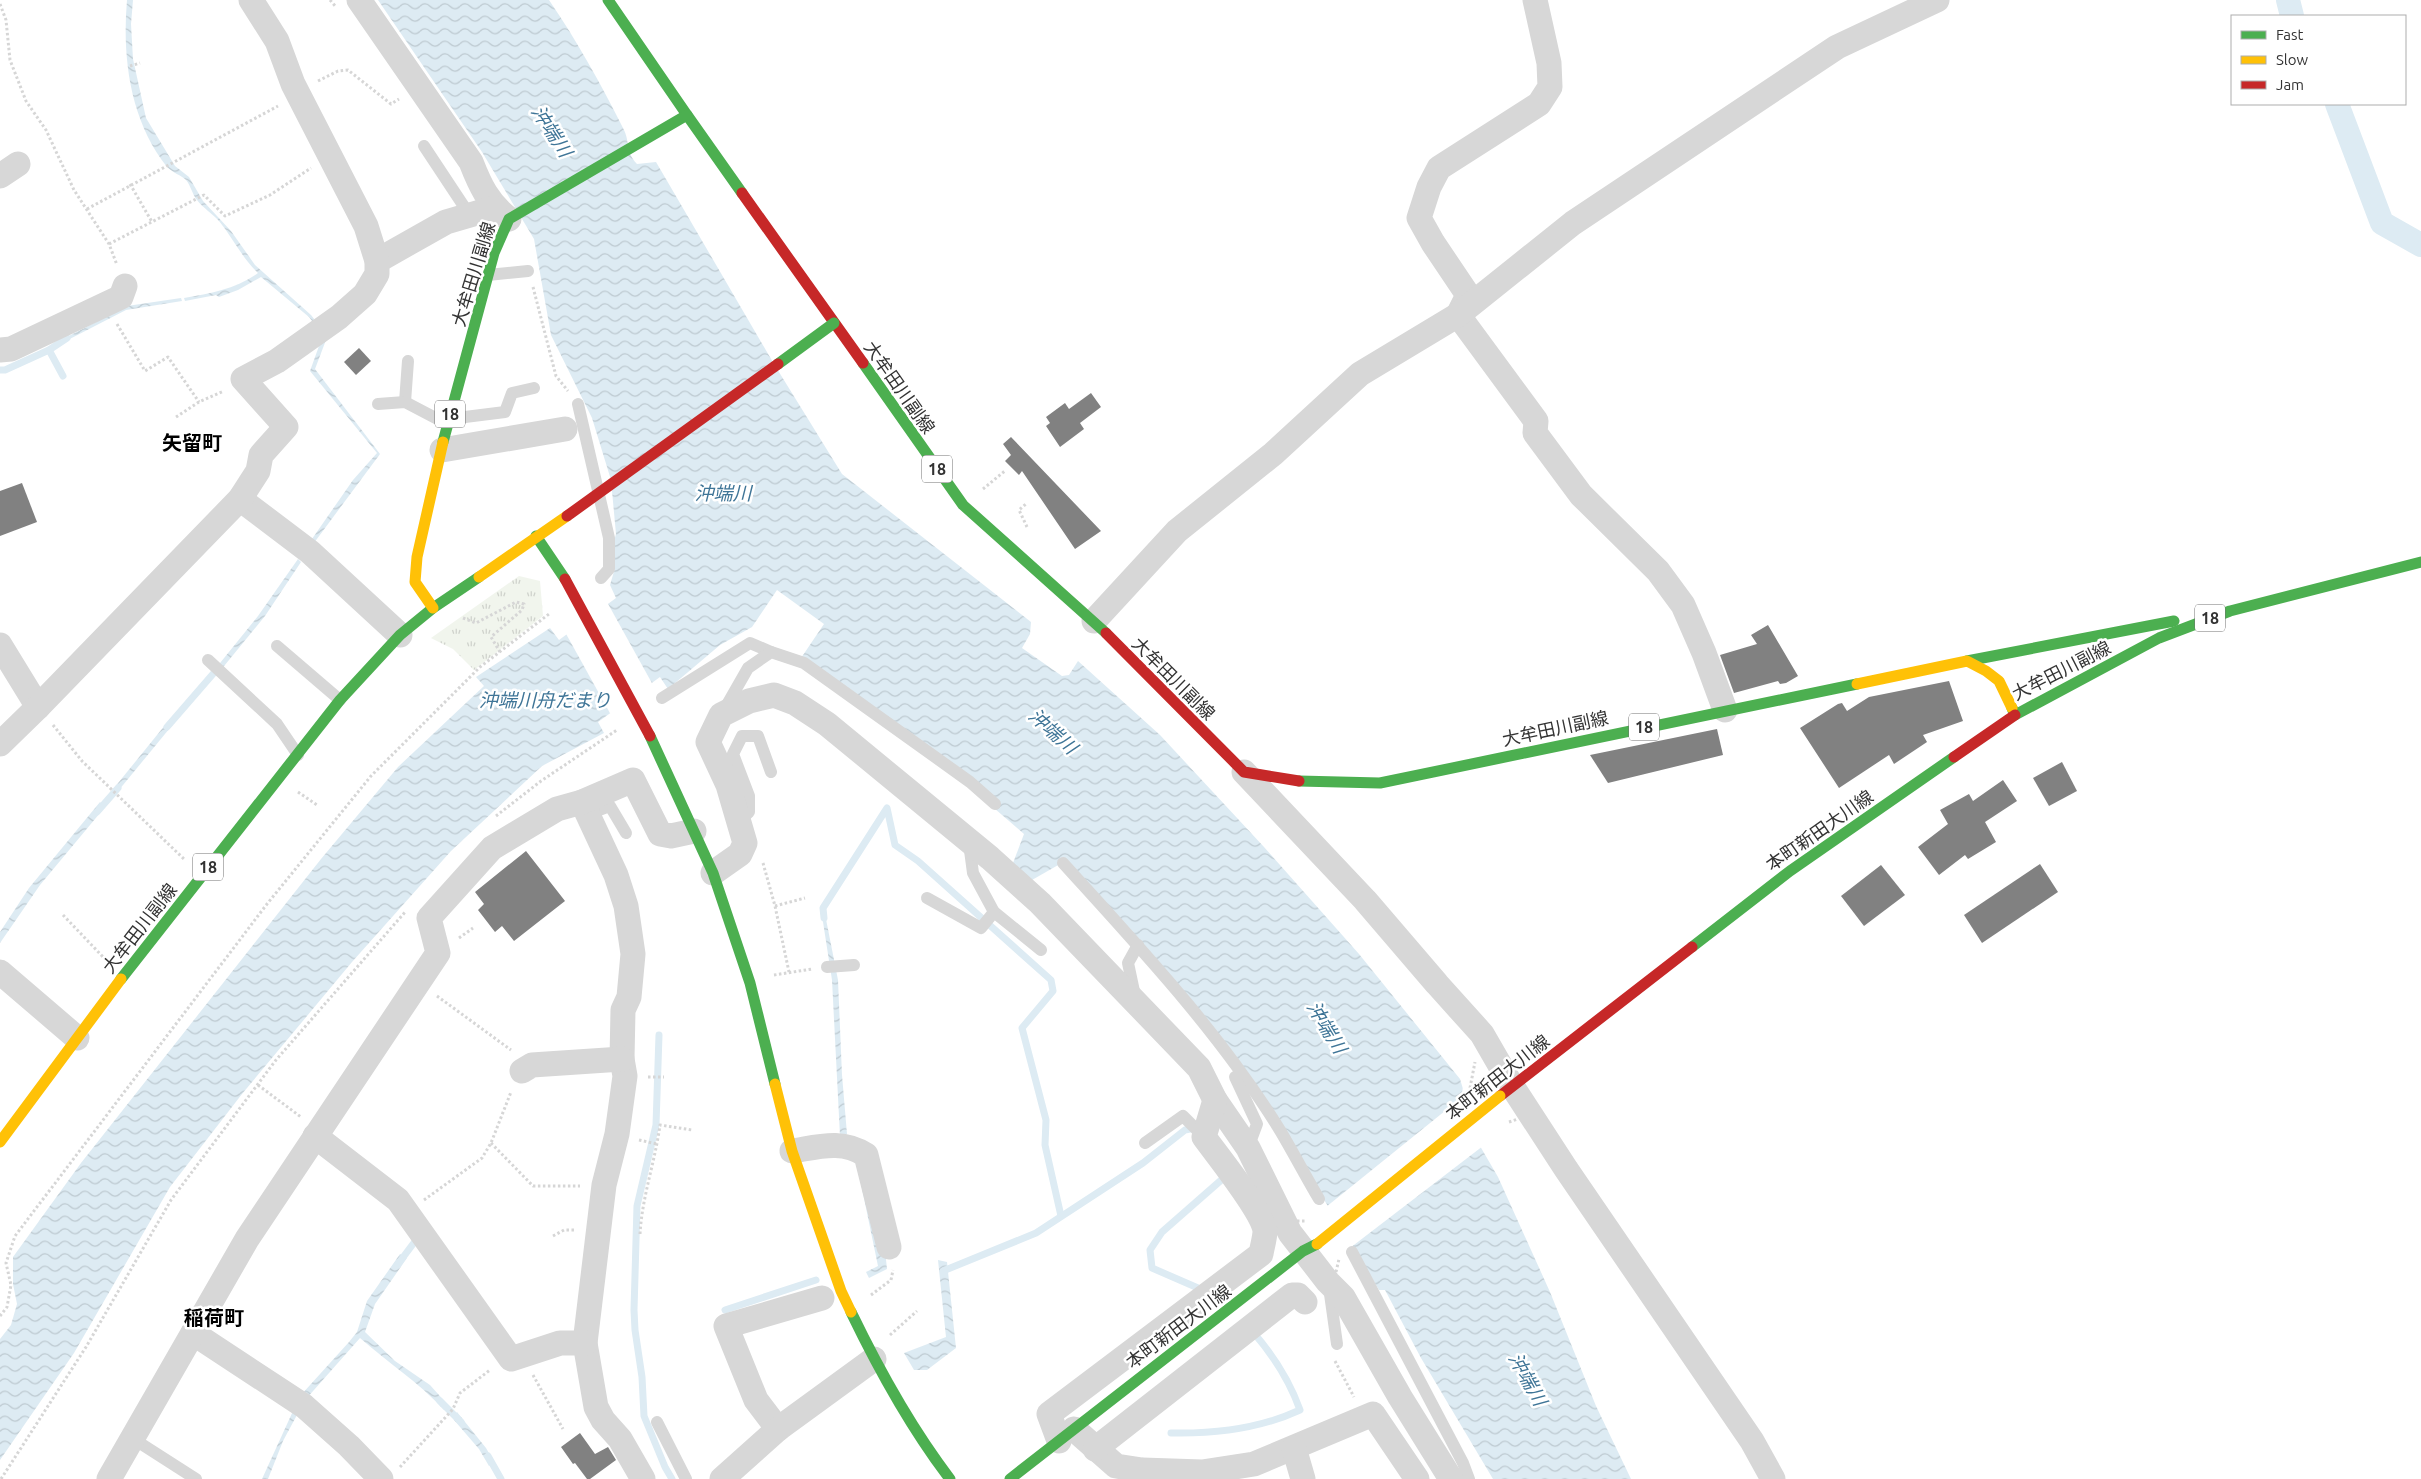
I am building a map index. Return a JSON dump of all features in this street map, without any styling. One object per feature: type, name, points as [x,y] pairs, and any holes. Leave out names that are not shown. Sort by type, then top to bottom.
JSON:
[{"type":"main road","points":[[608,0],[683,119]]},
{"type":"main road","name":"大牟田川副線","points":[[433,608],[416,582],[417,557],[448,422],[494,253],[501,213],[683,119],[834,323],[963,505],[1094,621],[1192,722],[1244,772],[1266,778],[1298,782],[1380,783],[1967,661],[1990,671],[2005,689],[2015,715],[2159,638],[2230,610],[2421,562]]},
{"type":"main road","name":"大牟田川副線","points":[[0,1142],[122,978],[201,876],[340,700],[400,635],[433,608],[567,516],[834,323]]},
{"type":"main road","points":[[536,536],[565,579],[650,736],[713,873],[750,983],[792,1151],[841,1291],[874,1359],[933,1457],[950,1479]]},
{"type":"main road","points":[[1967,661],[2230,610]]},
{"type":"main road","name":"本町新田大川線","points":[[1010,1479],[1790,871],[2015,715]]},
{"type":"street","points":[[0,744],[240,499],[258,471],[261,455],[286,426],[244,380],[277,361],[319,331],[365,294],[377,274],[377,262],[366,226],[298,93],[278,41],[251,0]]},
{"type":"street","points":[[360,0],[471,162],[481,187],[501,213]]},
{"type":"street","points":[[1458,315],[1468,295],[1433,243],[1419,218],[1429,187],[1438,168],[1539,104],[1550,87],[1549,63],[1535,0]]},
{"type":"street","points":[[1094,621],[1178,530],[1274,454],[1360,374],[1458,315],[1573,223],[1837,47],[1937,0]]},
{"type":"street","points":[[377,262],[446,222],[469,214],[501,213]]},
{"type":"street","points":[[0,350],[11,348],[121,297],[125,286]]},
{"type":"street","points":[[1458,315],[1536,421],[1534,433],[1581,494],[1658,571],[1683,606],[1704,653],[1725,710]]},
{"type":"street","points":[[442,450],[574,427]]},
{"type":"street","points":[[240,499],[306,549],[400,635]]},
{"type":"street","points":[[0,645],[38,707]]},
{"type":"street","points":[[713,873],[740,854],[745,843],[728,785],[708,742],[721,714],[749,701],[774,695],[795,703],[827,724],[969,841],[1040,903],[1199,1068],[1215,1100],[1248,1148],[1290,1233],[1310,1247],[1328,1282],[1343,1297],[1400,1397],[1451,1479]]},
{"type":"street","points":[[1244,772],[1365,900],[1482,1034],[1506,1091],[1566,1169],[1752,1441],[1773,1479]]},
{"type":"street","points":[[109,1479],[248,1239],[438,953],[429,918],[492,848],[557,809],[585,808],[633,780],[660,834],[671,836],[694,831]]},
{"type":"street","points":[[585,808],[616,875],[626,906],[633,954],[629,997],[623,1010],[622,1059],[625,1076],[617,1134],[604,1185],[585,1344],[596,1407],[603,1420],[620,1439],[642,1479]]},
{"type":"street","points":[[0,972],[77,1038]]},
{"type":"street","points":[[527,1068],[622,1059]]},
{"type":"street","points":[[1215,1100],[1204,1137],[1240,1186],[1260,1219],[1265,1231],[1261,1254],[1049,1414],[1066,1435],[1095,1449],[1116,1466],[1142,1470],[1202,1472],[1254,1464],[1373,1414],[1389,1434],[1417,1479]]},
{"type":"street","points":[[317,1134],[398,1200],[517,1358],[560,1344],[585,1344]]},
{"type":"street","points":[[792,1151],[840,1144],[854,1147],[866,1155],[889,1247]]},
{"type":"street","points":[[1095,1449],[1292,1295],[1298,1296],[1305,1302]]},
{"type":"street","points":[[778,1429],[756,1400],[726,1326],[822,1298]]},
{"type":"street","points":[[193,1333],[300,1403],[349,1446],[389,1476]]},
{"type":"street","points":[[722,1479],[778,1429],[874,1359]]},
{"type":"street","points":[[1389,1434],[1451,1479]]},
{"type":"street","points":[[1294,1448],[1303,1479]]},
{"type":"lane","points":[[424,146],[469,214]]},
{"type":"lane","points":[[488,275],[528,271]]},
{"type":"lane","points":[[405,402],[408,361]]},
{"type":"lane","points":[[378,404],[405,402],[448,422],[505,412],[512,393],[534,388]]},
{"type":"lane","points":[[578,404],[574,427],[609,538],[609,569],[601,578]]},
{"type":"lane","points":[[662,698],[750,643],[804,663],[970,782],[995,804]]},
{"type":"lane","points":[[277,646],[340,700]]},
{"type":"lane","points":[[721,714],[748,668],[771,652]]},
{"type":"lane","points":[[208,660],[277,724],[300,752]]},
{"type":"lane","points":[[268,706],[281,718],[300,752]]},
{"type":"lane","points":[[739,821],[750,812],[749,796],[733,754],[742,736],[758,736],[771,772]]},
{"type":"lane","points":[[585,808],[610,806],[626,833]]},
{"type":"lane","points":[[969,841],[973,873],[994,912],[1041,950]]},
{"type":"lane","points":[[1063,864],[1138,945],[1222,1049],[1280,1132],[1319,1199]]},
{"type":"lane","points":[[926,898],[981,928],[994,912]]},
{"type":"lane","points":[[1137,1004],[1128,963],[1138,945]]},
{"type":"lane","points":[[828,967],[854,965]]},
{"type":"lane","points":[[1222,1049],[1256,1124],[1248,1148]]},
{"type":"lane","points":[[1145,1143],[1183,1116],[1204,1137]]},
{"type":"lane","points":[[1352,1252],[1464,1463],[1469,1479]]},
{"type":"lane","points":[[1328,1282],[1337,1344]]},
{"type":"lane","points":[[657,1422],[686,1479]]},
{"type":"lane","points":[[132,1438],[196,1479]]},
{"type":"path","points":[[0,4],[6,20],[10,60],[26,100],[46,130],[74,190],[109,244],[125,286]]},
{"type":"path","points":[[130,66],[140,62]]},
{"type":"path","points":[[86,209],[338,71],[348,70],[391,104],[399,99]]},
{"type":"path","points":[[109,244],[204,195],[225,216],[270,195],[331,156]]},
{"type":"path","points":[[130,184],[152,222]]},
{"type":"path","points":[[528,271],[556,376],[578,404]]},
{"type":"path","points":[[114,320],[145,372],[168,357],[199,402]]},
{"type":"path","points":[[176,416],[199,402],[244,380]]},
{"type":"path","points":[[458,612],[463,618],[476,623],[516,602],[524,604],[522,610],[491,637],[500,652]]},
{"type":"path","points":[[0,1316],[7,1308],[11,1285],[6,1263],[15,1236],[267,904],[371,776],[480,667],[549,614]]},
{"type":"path","points":[[38,707],[82,760],[201,876]]},
{"type":"path","points":[[491,820],[541,781],[617,730]]},
{"type":"path","points":[[762,861],[775,906],[789,972]]},
{"type":"path","points":[[775,906],[805,898]]},
{"type":"path","points":[[1,1479],[86,1348],[170,1200],[276,1060],[410,906]]},
{"type":"path","points":[[63,915],[122,978]]},
{"type":"path","points":[[768,977],[828,967]]},
{"type":"path","points":[[406,1213],[482,1158],[492,1143],[512,1090],[527,1068],[419,982]]},
{"type":"path","points":[[655,1077],[664,1077]]},
{"type":"path","points":[[258,1084],[317,1134]]},
{"type":"path","points":[[640,1234],[641,1207],[660,1125],[692,1130]]},
{"type":"path","points":[[492,1143],[533,1186],[604,1185]]},
{"type":"path","points":[[651,1143],[657,1144]]},
{"type":"path","points":[[870,1296],[882,1290],[891,1280],[894,1268],[889,1247]]},
{"type":"path","points":[[890,1336],[917,1310]]},
{"type":"path","points":[[389,1476],[454,1409],[460,1393],[492,1368],[517,1358],[563,1429]]},
{"type":"green space","points":[[519,576],[540,581],[543,616],[474,670],[453,649],[431,638]]},
{"type":"water","points":[[127,0],[133,0],[131,24],[133,59],[146,118],[175,166],[189,177],[203,201],[231,231],[255,265],[311,315],[318,324],[316,326],[309,317],[261,277],[238,290],[219,297],[216,295],[185,301],[184,298],[232,287],[258,273],[247,261],[219,221],[197,200],[186,180],[167,167],[154,149],[144,129],[131,88],[128,66],[126,44]]},
{"type":"water","name":"沖端川","points":[[378,0],[549,0],[579,47],[606,95],[625,133],[630,155],[637,164],[656,162],[774,364],[842,474],[1031,622],[1030,634],[1022,648],[1062,676],[1069,675],[1078,661],[1160,735],[1264,847],[1359,954],[1460,1079],[1480,1146],[1498,1177],[1550,1292],[1596,1406],[1631,1479],[1493,1479],[1421,1358],[1385,1290],[1379,1290],[1312,1180],[1238,1065],[1060,864],[1025,884],[1010,871],[1024,834],[980,796],[797,664],[824,624],[777,590],[752,627],[720,645],[668,689],[660,677],[598,722],[604,733],[542,766],[451,851],[352,962],[242,1094],[170,1187],[74,1353],[0,1460],[0,1339],[11,1325],[17,1304],[13,1284],[13,1257],[81,1163],[321,859],[398,767],[484,686],[476,677],[550,628],[559,640],[616,598],[610,585],[615,568],[612,548],[616,534],[611,480],[592,418],[551,335],[534,239],[482,152]]},
{"type":"water","points":[[181,298],[182,301],[126,310],[60,344],[59,341],[127,306]]},
{"type":"water","points":[[326,340],[315,369],[380,454],[308,551],[305,549],[353,480],[377,453],[310,371],[319,346]]},
{"type":"water","points":[[298,559],[301,562],[265,616],[220,671],[216,668],[258,616]]},
{"type":"water","points":[[170,719],[174,723],[114,796],[110,793]]},
{"type":"water","points":[[100,802],[105,807],[40,885],[0,943],[0,932],[29,888]]},
{"type":"water","points":[[821,909],[824,909],[838,980],[842,1075],[847,1134],[840,1136],[832,980]]},
{"type":"water","points":[[860,1179],[885,1250],[887,1269],[869,1278],[866,1272],[878,1266]]},
{"type":"water","points":[[400,1254],[407,1258],[375,1304],[365,1332],[395,1361],[430,1385],[447,1404],[444,1410],[424,1390],[360,1338],[306,1399],[301,1395],[357,1332],[367,1301]]},
{"type":"water","points":[[938,1260],[947,1262],[956,1348],[927,1370],[914,1370],[904,1353],[946,1337]]},
{"type":"water","points":[[293,1411],[298,1413],[283,1441],[268,1479],[262,1479]]},
{"type":"water","points":[[457,1412],[486,1448],[494,1462],[489,1466],[479,1449],[454,1420],[453,1417]]},
{"type":"pier","points":[[607,602],[653,685],[611,715],[565,632]]},
{"type":"pier","points":[[1464,1082],[1483,1146],[1350,1248],[1326,1207],[1461,1098]]},
{"type":"building","points":[[359,348],[371,361],[356,375],[344,362]]},
{"type":"building","points":[[1091,393],[1101,407],[1080,423],[1084,429],[1060,447],[1046,426],[1050,423],[1046,417],[1065,403],[1069,409]]},
{"type":"building","points":[[1011,437],[1101,531],[1075,549],[1022,471],[1019,475],[1005,461],[1011,455],[1003,444]]},
{"type":"building","points":[[22,483],[37,522],[0,536],[0,491]]},
{"type":"building","points":[[1768,625],[1798,676],[1786,683],[1780,684],[1778,681],[1734,693],[1720,655],[1757,644],[1751,635]]},
{"type":"building","points":[[1949,681],[1963,721],[1923,735],[1927,742],[1894,764],[1889,755],[1839,788],[1800,728],[1838,704],[1842,703],[1847,711],[1869,697]]},
{"type":"building","points":[[1717,729],[1723,755],[1608,783],[1590,755]]},
{"type":"building","points":[[2062,762],[2077,791],[2049,806],[2033,778]]},
{"type":"building","points":[[2003,780],[2017,801],[1985,822],[1996,842],[1968,859],[1965,855],[1939,875],[1918,847],[1948,824],[1940,810],[1969,794],[1973,801]]},
{"type":"building","points":[[526,851],[565,901],[514,941],[502,926],[495,932],[478,910],[484,904],[475,892]]},
{"type":"building","points":[[2040,864],[2058,892],[1982,943],[1964,915]]},
{"type":"building","points":[[1881,865],[1905,895],[1864,926],[1841,896]]},
{"type":"building","points":[[580,1433],[595,1454],[608,1447],[616,1460],[590,1479],[587,1479],[575,1463],[573,1464],[561,1447]]},
{"type":"waterway","points":[[2288,0],[2292,15]]},
{"type":"waterway","points":[[2337,105],[2382,223],[2421,245]]},
{"type":"waterway","points":[[0,370],[5,370],[49,350],[67,338]]},
{"type":"waterway","points":[[49,350],[63,376]]},
{"type":"waterway","points":[[167,727],[219,667]]},
{"type":"waterway","points":[[97,812],[118,788]]},
{"type":"waterway","points":[[824,918],[823,908],[887,808],[895,845],[918,861],[1051,980],[1053,991],[1022,1028],[1046,1120],[1045,1145],[1061,1216]]},
{"type":"waterway","points":[[659,1035],[656,1125],[637,1206],[634,1310],[642,1377],[644,1416],[665,1467],[672,1479]]},
{"type":"waterway","points":[[943,1271],[1036,1233],[1143,1163],[1185,1130],[1195,1128]]},
{"type":"waterway","points":[[1198,1288],[1152,1268],[1150,1250],[1162,1232],[1227,1175]]},
{"type":"waterway","points":[[398,1264],[416,1240],[413,1236]]},
{"type":"waterway","points":[[725,1310],[816,1280]]},
{"type":"waterway","points":[[1171,1433],[1237,1429],[1269,1422],[1300,1410],[1280,1369],[1253,1332]]},
{"type":"waterway","points":[[440,1401],[461,1422]]},
{"type":"waterway","points":[[488,1456],[501,1479]]},
{"type":"traffic: fast","points":[[608,0],[687,115]]},
{"type":"traffic: fast","points":[[443,442],[494,253],[509,219],[687,115],[742,193]]},
{"type":"traffic: fast","points":[[778,364],[834,323]]},
{"type":"traffic: fast","points":[[863,363],[963,505],[1106,633]]},
{"type":"traffic: fast","points":[[536,536],[565,579]]},
{"type":"traffic: fast","points":[[2012,708],[2015,715],[2159,638],[2230,611],[2421,562]]},
{"type":"traffic: fast","points":[[121,979],[340,700],[400,635],[433,608],[479,577]]},
{"type":"traffic: fast","points":[[1967,661],[2174,621]]},
{"type":"traffic: fast","points":[[1299,781],[1380,783],[1857,684]]},
{"type":"traffic: fast","points":[[650,736],[713,873],[750,983],[775,1084]]},
{"type":"traffic: fast","points":[[1692,947],[1790,871],[1954,757]]},
{"type":"traffic: fast","points":[[1010,1479],[1303,1251],[1317,1244]]},
{"type":"traffic: fast","points":[[851,1312],[896,1398],[922,1440],[950,1479]]},
{"type":"traffic: slow","points":[[433,608],[415,582],[417,557],[443,442]]},
{"type":"traffic: slow","points":[[479,577],[567,516]]},
{"type":"traffic: slow","points":[[1857,684],[1967,661],[1986,671],[1999,681],[2012,708]]},
{"type":"traffic: slow","points":[[0,1142],[121,979]]},
{"type":"traffic: slow","points":[[775,1084],[792,1151],[841,1291],[851,1312]]},
{"type":"traffic: slow","points":[[1317,1244],[1500,1096]]},
{"type":"traffic: jam","points":[[742,193],[863,363]]},
{"type":"traffic: jam","points":[[567,516],[778,364]]},
{"type":"traffic: jam","points":[[565,579],[650,736]]},
{"type":"traffic: jam","points":[[1106,633],[1244,772],[1299,781]]},
{"type":"traffic: jam","points":[[1954,757],[2015,715]]},
{"type":"traffic: jam","points":[[1500,1096],[1692,947]]},
{"type":"district","name":"矢留町","points":[[192,442]]},
{"type":"district","name":"稲荷町","points":[[214,1317]]},
{"type":"water label","name":"沖端川舟だまり","points":[[545,700]]}]
